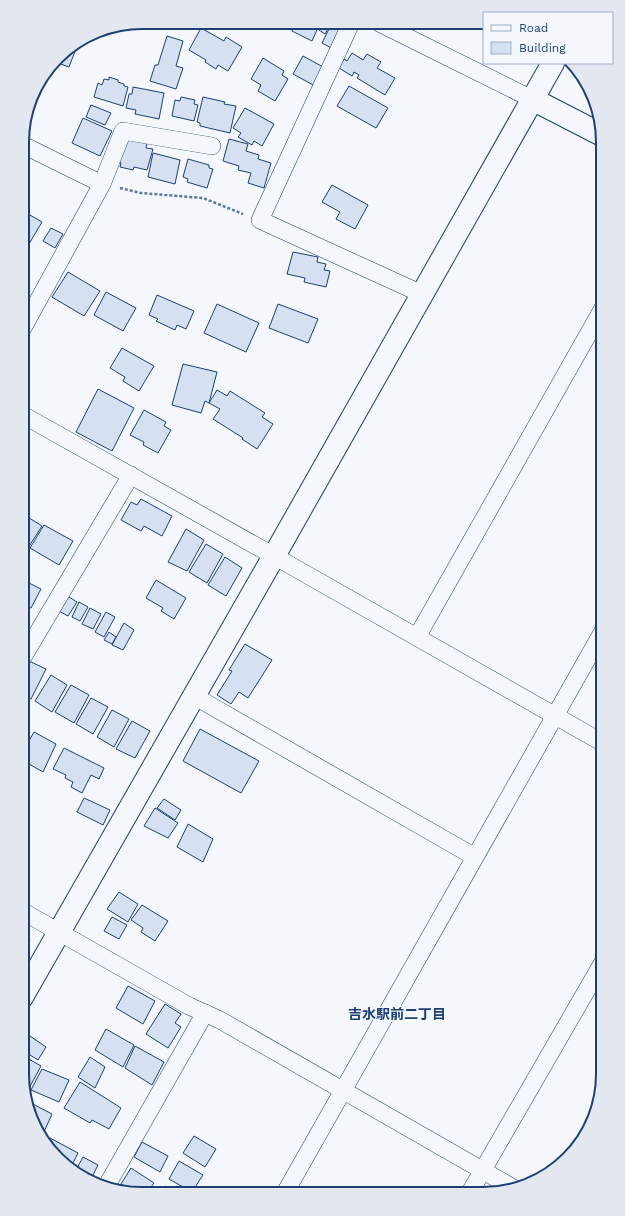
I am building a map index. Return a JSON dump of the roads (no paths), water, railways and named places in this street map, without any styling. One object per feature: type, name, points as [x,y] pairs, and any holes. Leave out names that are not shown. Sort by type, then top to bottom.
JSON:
[{"type":"street","points":[[348,29],[260,220],[422,294]]},
{"type":"street","points":[[389,29],[595,132]]},
{"type":"street","points":[[29,984],[274,556],[552,64]]},
{"type":"street","points":[[29,317],[102,184],[122,131],[212,146]]},
{"type":"street","points":[[29,148],[102,184]]},
{"type":"street","points":[[417,637],[596,320]]},
{"type":"street","points":[[29,418],[596,739]]},
{"type":"street","points":[[29,646],[131,475]]},
{"type":"street","points":[[288,1187],[596,643]]},
{"type":"street","points":[[194,696],[475,857]]},
{"type":"street","points":[[29,915],[189,1006],[220,1020],[507,1184]]},
{"type":"street","points":[[473,1187],[596,974]]},
{"type":"street","points":[[109,1182],[205,1013]]},
{"type":"district","name":"吉水駅前二丁目","points":[[397,1014]]}]
